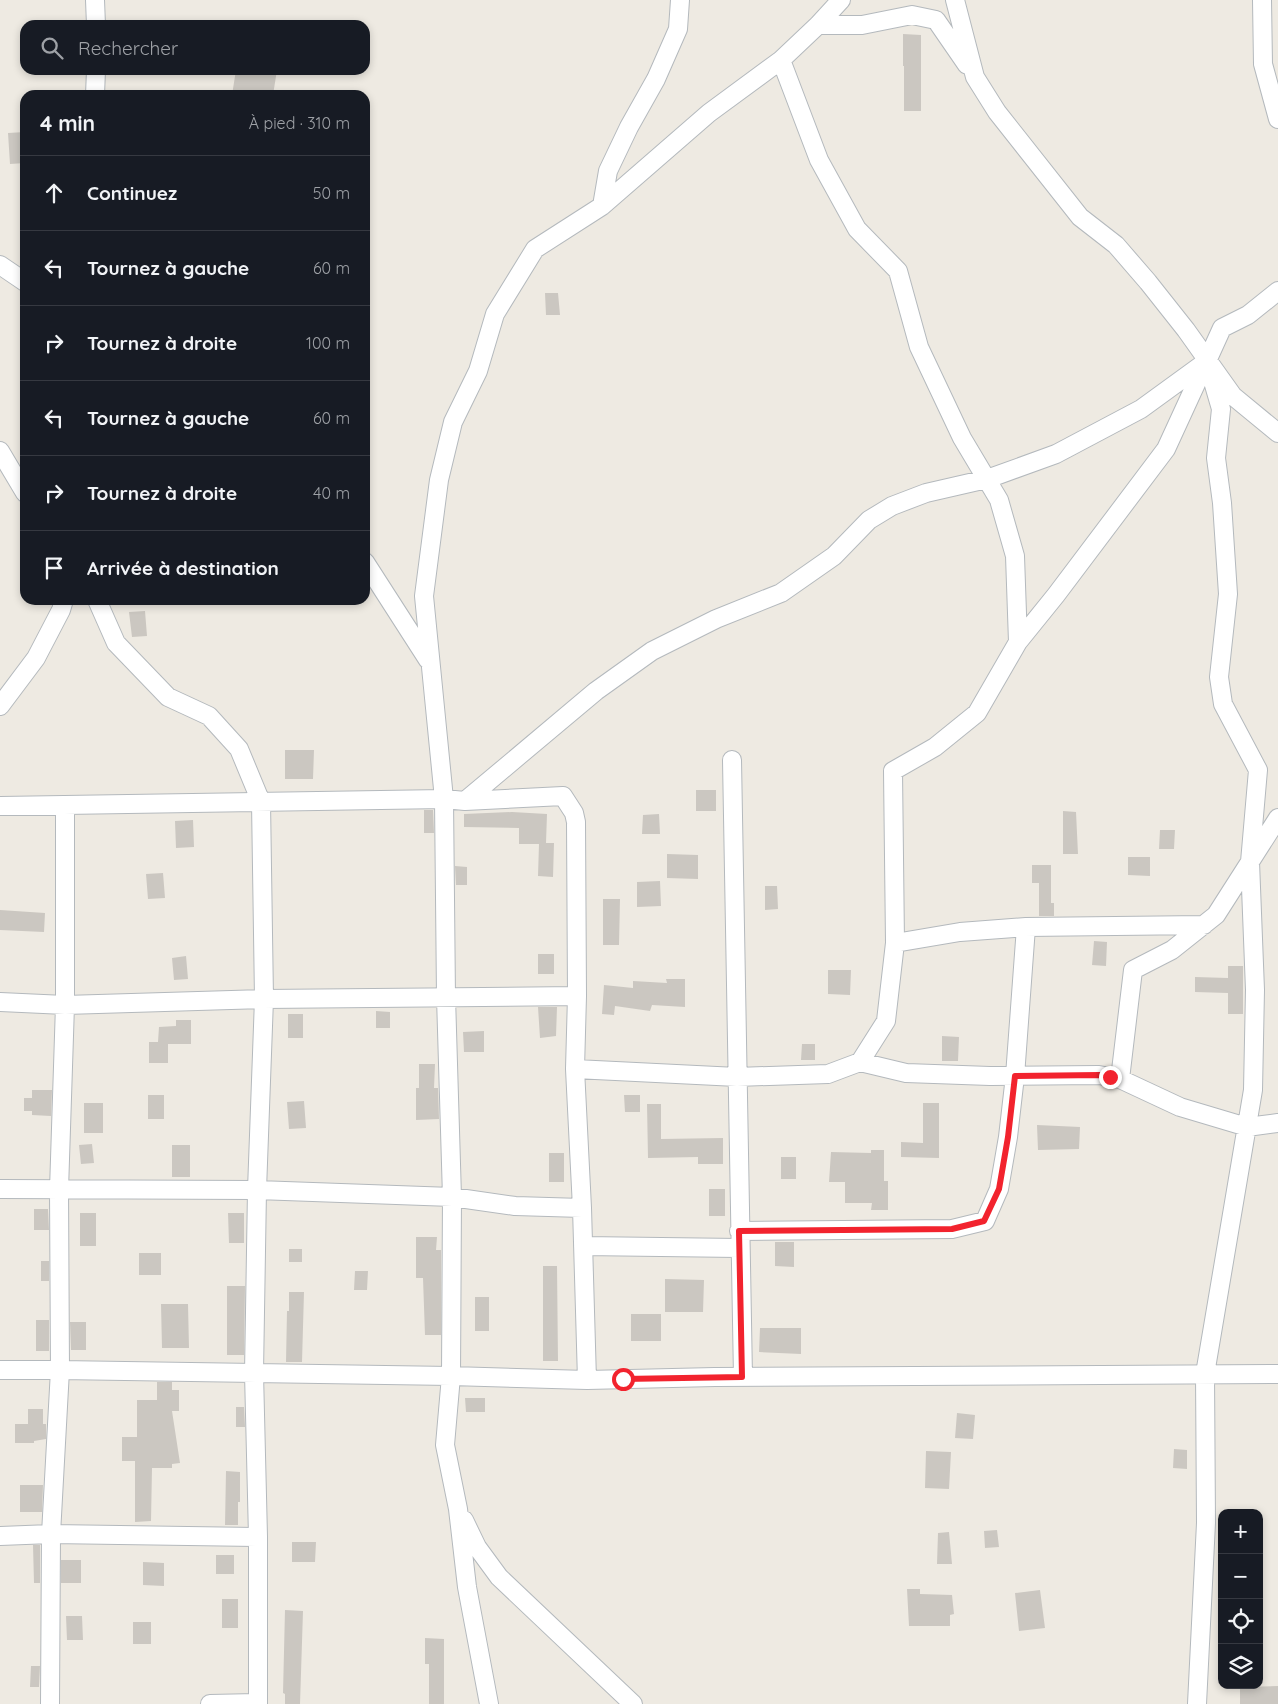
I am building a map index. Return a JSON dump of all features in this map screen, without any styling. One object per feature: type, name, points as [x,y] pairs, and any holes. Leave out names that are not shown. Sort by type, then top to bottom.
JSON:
[{"type":"street","points":[[95,0],[96,20]]},
{"type":"street","points":[[602,206],[608,171],[629,127],[656,79],[678,29],[680,0]]},
{"type":"street","points":[[489,1704],[467,1587],[458,1509],[445,1445],[451,1376],[452,1198],[446,997],[444,799],[424,596],[439,480],[452,422],[478,371],[495,314],[535,249],[602,206],[709,113],[781,60],[841,0]]},
{"type":"street","points":[[955,0],[975,77]]},
{"type":"street","points":[[1262,0],[1263,64],[1277,113]]},
{"type":"street","points":[[818,25],[862,25],[912,15],[936,20],[997,112],[1080,217],[1116,245],[1180,323],[1233,396],[1278,433]]},
{"type":"street","points":[[781,60],[819,160],[857,229],[898,271],[919,347],[962,438],[999,500],[1015,556],[1018,642]]},
{"type":"street","points":[[95,90],[96,75]]},
{"type":"street","points":[[0,265],[20,279]]},
{"type":"street","points":[[860,1062],[886,1021],[895,943],[893,770],[935,747],[977,712],[1018,642],[1166,449],[1222,328],[1248,315],[1278,291]]},
{"type":"street","points":[[466,801],[596,691],[652,651],[716,619],[781,593],[834,556],[869,520],[892,506],[926,493],[986,479],[1056,454],[1141,409],[1207,360]]},
{"type":"street","points":[[1197,1704],[1206,1523],[1205,1374],[1253,1090],[1255,990],[1250,862],[1258,770],[1223,704],[1220,677],[1228,594],[1222,502],[1216,458],[1221,409],[1207,360]]},
{"type":"street","points":[[0,451],[20,485]]},
{"type":"street","points":[[370,570],[430,662]]},
{"type":"street","points":[[0,706],[36,658],[62,605]]},
{"type":"street","points":[[99,605],[116,643],[168,697],[209,716],[239,749],[261,802],[264,999],[257,1190],[254,1373],[258,1538],[258,1703],[210,1704]]},
{"type":"street","points":[[732,760],[742,1377]]},
{"type":"street","points":[[0,806],[444,799],[466,801],[563,796],[574,812],[576,822],[578,996],[575,1069],[582,1208],[587,1380]]},
{"type":"street","points":[[50,1704],[51,1534],[60,1370],[59,1190],[65,1005],[65,805]]},
{"type":"street","points":[[1120,1079],[1133,970],[1172,950],[1216,916],[1278,818]]},
{"type":"street","points":[[895,943],[960,932],[1026,927],[1204,925]]},
{"type":"street","points":[[583,1246],[952,1229],[984,1221],[999,1189],[1008,1137],[1015,1076],[1026,927]]},
{"type":"street","points":[[0,1002],[65,1005],[264,999],[578,996]]},
{"type":"street","points":[[575,1069],[737,1077],[828,1074],[860,1062],[906,1073],[1015,1076],[1099,1075],[1120,1079],[1180,1107],[1247,1127],[1278,1123]]},
{"type":"street","points":[[0,1189],[257,1190],[452,1198],[515,1206],[582,1208]]},
{"type":"street","points":[[0,1370],[451,1376],[587,1380],[742,1377],[1278,1374]]},
{"type":"street","points":[[458,1509],[477,1547],[499,1577],[633,1704]]},
{"type":"street","points":[[0,1536],[51,1534],[258,1538]]},
{"type":"building","points":[[903,34],[921,35],[921,111],[904,111]]},
{"type":"building","points":[[235,75],[276,75],[274,90],[233,90]]},
{"type":"building","points":[[20,132],[20,163],[10,164],[8,133]]},
{"type":"building","points":[[545,293],[558,293],[560,315],[546,315]]},
{"type":"building","points":[[145,611],[147,636],[132,637],[129,612]]},
{"type":"building","points":[[285,750],[314,750],[313,779],[285,779]]},
{"type":"building","points":[[696,790],[716,790],[716,811],[696,811]]},
{"type":"building","points":[[424,810],[433,810],[434,833],[424,833]]},
{"type":"building","points":[[1063,811],[1076,812],[1078,854],[1063,854]]},
{"type":"building","points":[[512,812],[547,814],[546,843],[554,843],[553,877],[538,876],[539,844],[519,844],[519,828],[464,827],[464,814]]},
{"type":"building","points":[[659,814],[660,834],[642,834],[643,815]]},
{"type":"building","points":[[193,820],[194,847],[176,848],[175,821]]},
{"type":"building","points":[[1160,830],[1175,830],[1174,849],[1159,849]]},
{"type":"building","points":[[667,854],[698,855],[698,879],[667,878]]},
{"type":"building","points":[[1128,857],[1150,857],[1150,876],[1128,875]]},
{"type":"building","points":[[1032,865],[1051,865],[1051,903],[1054,903],[1054,916],[1039,916],[1039,883],[1032,883]]},
{"type":"building","points":[[455,866],[467,867],[467,885],[456,885]]},
{"type":"building","points":[[163,873],[165,898],[148,899],[146,874]]},
{"type":"building","points":[[660,881],[661,906],[637,907],[637,882]]},
{"type":"building","points":[[765,886],[777,886],[778,909],[765,910]]},
{"type":"building","points":[[603,899],[620,899],[619,945],[603,945]]},
{"type":"building","points":[[0,910],[45,913],[44,932],[0,930]]},
{"type":"building","points":[[1094,941],[1107,942],[1106,966],[1092,965]]},
{"type":"building","points":[[538,954],[554,954],[554,974],[538,974]]},
{"type":"building","points":[[186,956],[188,979],[174,980],[172,958]]},
{"type":"building","points":[[1228,966],[1243,966],[1243,1014],[1228,1014],[1228,993],[1195,992],[1195,977],[1228,978]]},
{"type":"building","points":[[828,970],[851,970],[850,995],[828,994]]},
{"type":"building","points":[[666,979],[685,979],[685,1007],[652,1005],[650,1011],[615,1006],[614,1015],[602,1014],[604,985],[633,988],[633,981],[667,983]]},
{"type":"building","points":[[538,1007],[557,1007],[556,1036],[540,1038]]},
{"type":"building","points":[[376,1011],[390,1012],[390,1028],[376,1028]]},
{"type":"building","points":[[288,1014],[303,1014],[303,1038],[288,1038]]},
{"type":"building","points":[[176,1020],[191,1020],[191,1044],[168,1044],[168,1063],[149,1063],[149,1042],[158,1042],[159,1027],[176,1026]]},
{"type":"building","points":[[484,1031],[484,1052],[464,1052],[463,1032]]},
{"type":"building","points":[[942,1036],[959,1037],[958,1061],[942,1061]]},
{"type":"building","points":[[802,1044],[815,1044],[815,1060],[801,1060]]},
{"type":"building","points":[[419,1064],[435,1064],[434,1088],[438,1088],[439,1119],[416,1120],[416,1088],[419,1088]]},
{"type":"building","points":[[32,1090],[52,1090],[51,1116],[32,1115],[32,1111],[24,1111],[24,1098],[32,1098]]},
{"type":"building","points":[[148,1095],[164,1095],[164,1119],[148,1119]]},
{"type":"building","points":[[624,1095],[640,1095],[640,1112],[625,1112]]},
{"type":"building","points":[[304,1101],[306,1128],[289,1129],[287,1102]]},
{"type":"building","points":[[84,1103],[103,1103],[103,1133],[84,1133]]},
{"type":"building","points":[[923,1103],[939,1103],[939,1158],[901,1157],[901,1142],[923,1143]]},
{"type":"building","points":[[647,1104],[661,1104],[661,1139],[723,1138],[723,1164],[698,1164],[698,1157],[648,1158]]},
{"type":"building","points":[[1037,1125],[1080,1127],[1079,1149],[1038,1150]]},
{"type":"building","points":[[92,1144],[94,1163],[81,1164],[79,1145]]},
{"type":"building","points":[[172,1145],[190,1145],[190,1177],[172,1177]]},
{"type":"building","points":[[871,1150],[884,1150],[884,1181],[888,1181],[888,1210],[871,1210],[872,1203],[845,1203],[845,1182],[829,1182],[831,1152],[871,1153]]},
{"type":"building","points":[[549,1153],[564,1153],[564,1182],[549,1182]]},
{"type":"building","points":[[781,1157],[796,1157],[796,1179],[781,1179]]},
{"type":"building","points":[[709,1189],[725,1189],[725,1216],[709,1216]]},
{"type":"building","points":[[34,1209],[48,1209],[49,1230],[34,1230]]},
{"type":"building","points":[[80,1213],[96,1213],[96,1246],[80,1246]]},
{"type":"building","points":[[228,1213],[244,1213],[244,1243],[229,1243]]},
{"type":"building","points":[[416,1237],[437,1237],[436,1250],[441,1250],[441,1335],[425,1335],[423,1278],[416,1278]]},
{"type":"building","points":[[775,1242],[794,1242],[794,1267],[775,1266]]},
{"type":"building","points":[[289,1249],[302,1249],[302,1262],[289,1262]]},
{"type":"building","points":[[139,1253],[161,1253],[161,1275],[139,1275]]},
{"type":"building","points":[[41,1261],[49,1261],[49,1281],[41,1281]]},
{"type":"building","points":[[543,1266],[557,1266],[558,1361],[543,1361]]},
{"type":"building","points":[[355,1271],[368,1271],[367,1290],[354,1290]]},
{"type":"building","points":[[665,1279],[704,1280],[703,1312],[665,1312]]},
{"type":"building","points":[[227,1286],[245,1286],[244,1355],[227,1355]]},
{"type":"building","points":[[289,1292],[304,1292],[302,1362],[286,1362]]},
{"type":"building","points":[[475,1297],[489,1297],[489,1331],[475,1331]]},
{"type":"building","points":[[161,1304],[188,1304],[189,1348],[162,1348]]},
{"type":"building","points":[[631,1314],[661,1314],[661,1341],[631,1341]]},
{"type":"building","points":[[36,1320],[49,1320],[49,1351],[36,1351]]},
{"type":"building","points":[[70,1322],[86,1322],[86,1350],[71,1350]]},
{"type":"building","points":[[760,1328],[801,1328],[801,1354],[759,1352]]},
{"type":"building","points":[[157,1382],[172,1382],[172,1390],[179,1390],[179,1411],[172,1411],[180,1463],[172,1464],[172,1468],[152,1468],[151,1521],[135,1522],[135,1461],[122,1461],[122,1437],[137,1437],[137,1400],[157,1400]]},
{"type":"building","points":[[465,1398],[485,1398],[485,1412],[466,1412]]},
{"type":"building","points":[[236,1407],[244,1407],[245,1427],[236,1427]]},
{"type":"building","points":[[28,1409],[43,1409],[46,1439],[34,1441],[34,1443],[15,1443],[15,1424],[28,1424]]},
{"type":"building","points":[[957,1413],[975,1415],[973,1439],[955,1438]]},
{"type":"building","points":[[1174,1449],[1187,1450],[1187,1469],[1173,1468]]},
{"type":"building","points":[[926,1451],[951,1452],[949,1489],[925,1488]]},
{"type":"building","points":[[226,1471],[240,1472],[238,1525],[225,1525]]},
{"type":"building","points":[[20,1485],[43,1485],[42,1512],[20,1512]]},
{"type":"building","points":[[997,1530],[999,1547],[985,1548],[984,1531]]},
{"type":"building","points":[[949,1532],[952,1564],[937,1564],[938,1533]]},
{"type":"building","points":[[292,1542],[316,1542],[315,1562],[292,1562]]},
{"type":"building","points":[[33,1545],[40,1545],[40,1583],[34,1583]]},
{"type":"building","points":[[216,1555],[234,1555],[234,1574],[216,1574]]},
{"type":"building","points":[[61,1560],[81,1560],[81,1583],[61,1583]]},
{"type":"building","points":[[143,1562],[164,1563],[164,1586],[143,1585]]},
{"type":"building","points":[[907,1589],[920,1589],[920,1594],[952,1595],[954,1614],[950,1615],[950,1626],[909,1626]]},
{"type":"building","points":[[1040,1590],[1045,1628],[1019,1631],[1015,1593]]},
{"type":"building","points":[[222,1599],[238,1599],[238,1628],[222,1628]]},
{"type":"building","points":[[285,1610],[303,1611],[300,1704],[285,1704],[285,1694],[283,1693]]},
{"type":"building","points":[[66,1616],[82,1616],[83,1640],[67,1640]]},
{"type":"building","points":[[133,1622],[151,1622],[151,1644],[133,1644]]},
{"type":"building","points":[[425,1638],[444,1639],[444,1704],[429,1704],[429,1664],[425,1664]]},
{"type":"building","points":[[31,1666],[40,1666],[39,1687],[30,1687]]},
{"type":"building","points":[[1263,1686],[1278,1686],[1278,1704],[1240,1704],[1240,1689],[1263,1689]]},
{"type":"route","points":[[623,1379],[742,1377],[739,1231],[952,1229],[984,1221],[999,1189],[1008,1137],[1015,1076],[1099,1075],[1110,1077]]}]
